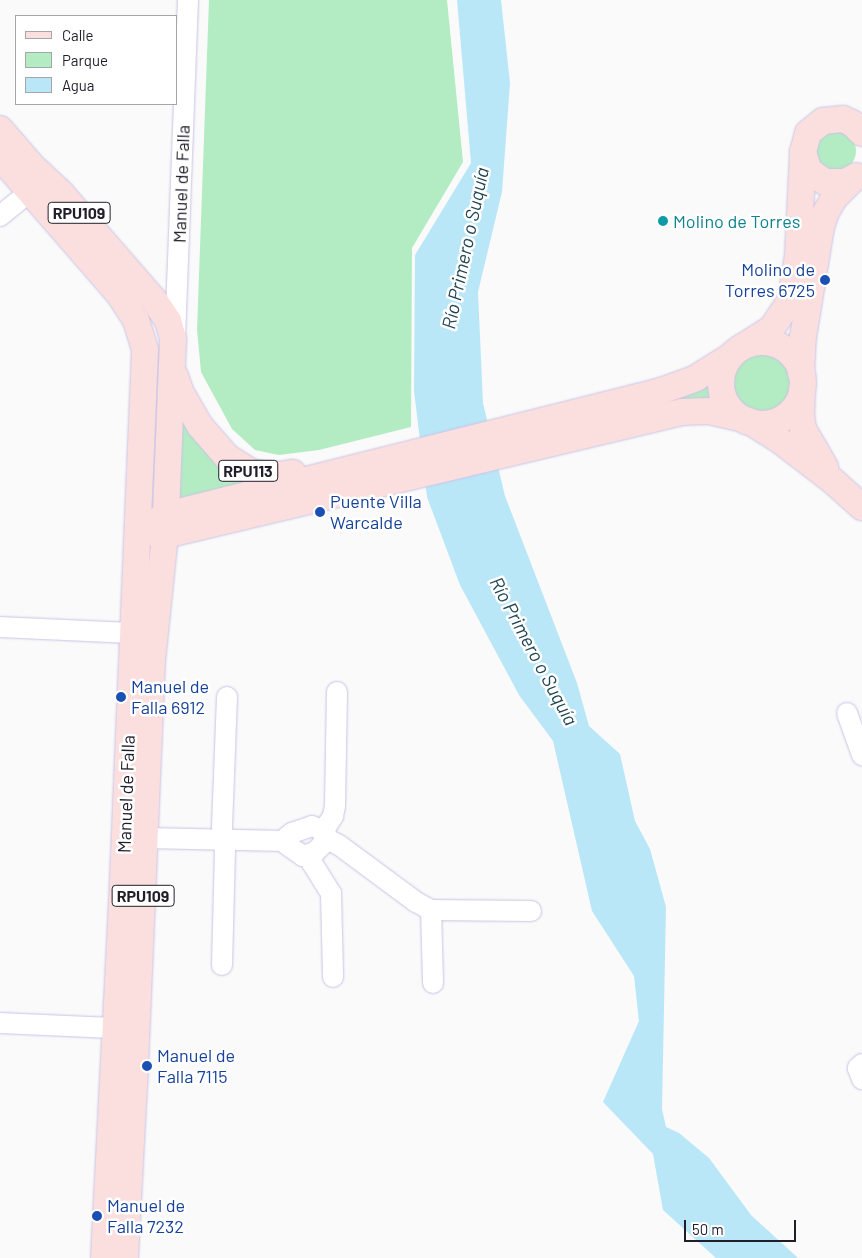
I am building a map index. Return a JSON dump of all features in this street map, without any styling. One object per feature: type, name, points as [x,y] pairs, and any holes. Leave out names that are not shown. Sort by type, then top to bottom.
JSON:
[{"type":"main road","name":"RPU113","points":[[567,427],[674,388],[696,378],[759,339],[772,328],[791,300],[797,263],[803,152],[808,133],[823,121],[856,125]]},
{"type":"main road","name":"RPU109","points":[[0,129],[32,166],[61,193],[154,300]]},
{"type":"main road","name":"RPU113","points":[[803,152],[809,170],[825,182],[845,182],[860,172]]},
{"type":"main road","name":"RPU109","points":[[0,157],[119,294],[134,314],[141,330]]},
{"type":"main road","name":"RPU113","points":[[160,525],[385,467],[567,427],[691,411],[708,411],[764,424],[784,417],[798,401],[802,380],[803,337],[821,228],[826,212],[834,198],[860,172]]},
{"type":"main road","name":"Manuel de Falla","points":[[104,1258],[145,838],[152,660],[160,525],[173,364],[171,331],[165,316],[154,300]]},
{"type":"main road","name":"Manuel de Falla","points":[[125,1258],[133,625],[145,362],[141,330]]},
{"type":"main road","points":[[133,625],[160,525],[157,371],[154,346],[150,338],[141,330]]},
{"type":"main road","name":"RPU113","points":[[737,351],[762,342],[779,346],[793,358],[802,380]]},
{"type":"main road","points":[[737,351],[722,374],[722,393],[731,410],[778,439],[833,481],[862,507]]},
{"type":"main road","name":"RPU113","points":[[173,364],[180,393],[200,426],[228,457],[251,472],[273,476],[350,460],[385,467]]},
{"type":"main road","points":[[802,380],[800,415],[803,429],[833,481]]},
{"type":"street","name":"Manuel de Falla","points":[[173,364],[179,278],[188,0]]},
{"type":"street","points":[[0,216],[30,192]]},
{"type":"street","points":[[154,300],[171,289],[179,278]]},
{"type":"street","points":[[0,628],[133,625]]},
{"type":"street","points":[[333,977],[331,893],[312,863],[310,855],[325,834],[335,806],[338,692]]},
{"type":"street","points":[[222,966],[224,838],[222,827],[226,697]]},
{"type":"street","points":[[847,712],[862,755]]},
{"type":"street","points":[[285,841],[292,833],[312,826],[416,902],[431,910],[531,911]]},
{"type":"street","points":[[145,838],[224,838],[285,841]]},
{"type":"street","points":[[285,841],[291,850],[299,854],[310,855]]},
{"type":"street","points":[[431,910],[433,983]]},
{"type":"street","points":[[0,1023],[127,1028]]},
{"type":"street","points":[[862,1064],[858,1068],[862,1079]]},
{"type":"green space","points":[[209,0],[447,0],[463,162],[412,248],[411,427],[319,450],[279,455],[255,450],[232,429],[201,372],[197,330]]},
{"type":"green space","points":[[840,131],[847,134],[853,140],[856,151],[855,159],[847,168],[840,171],[832,171],[825,168],[817,159],[816,147],[819,140],[828,132]]},
{"type":"green space","points":[[761,352],[777,357],[782,361],[786,366],[791,382],[786,398],[782,403],[777,407],[761,412],[745,407],[740,403],[736,398],[731,382],[736,366],[740,361],[745,357]]},
{"type":"green space","points":[[708,384],[712,400],[579,423],[675,400]]},
{"type":"green space","points":[[179,406],[250,483],[178,506]]},
{"type":"water","name":"Río Primero o Suquía","points":[[457,0],[501,0],[510,83],[502,192],[478,292],[483,403],[505,496],[577,683],[589,726],[620,754],[635,821],[650,849],[666,907],[662,1109],[666,1127],[679,1133],[709,1158],[751,1215],[798,1258],[716,1258],[663,1210],[653,1154],[603,1102],[639,1021],[634,976],[592,911],[553,741],[519,695],[460,585],[427,497],[414,391],[415,255],[471,163]]},
{"type":"place","name":"Molino de Torres","points":[[663,221]]},
{"type":"place","name":"Molino de Torres 6725","points":[[825,280]]},
{"type":"place","name":"Puente Villa Warcalde","points":[[320,512]]},
{"type":"place","name":"Manuel de Falla 6912","points":[[121,697]]},
{"type":"place","name":"Manuel de Falla 7115","points":[[147,1066]]},
{"type":"place","name":"Manuel de Falla 7232","points":[[97,1216]]}]
